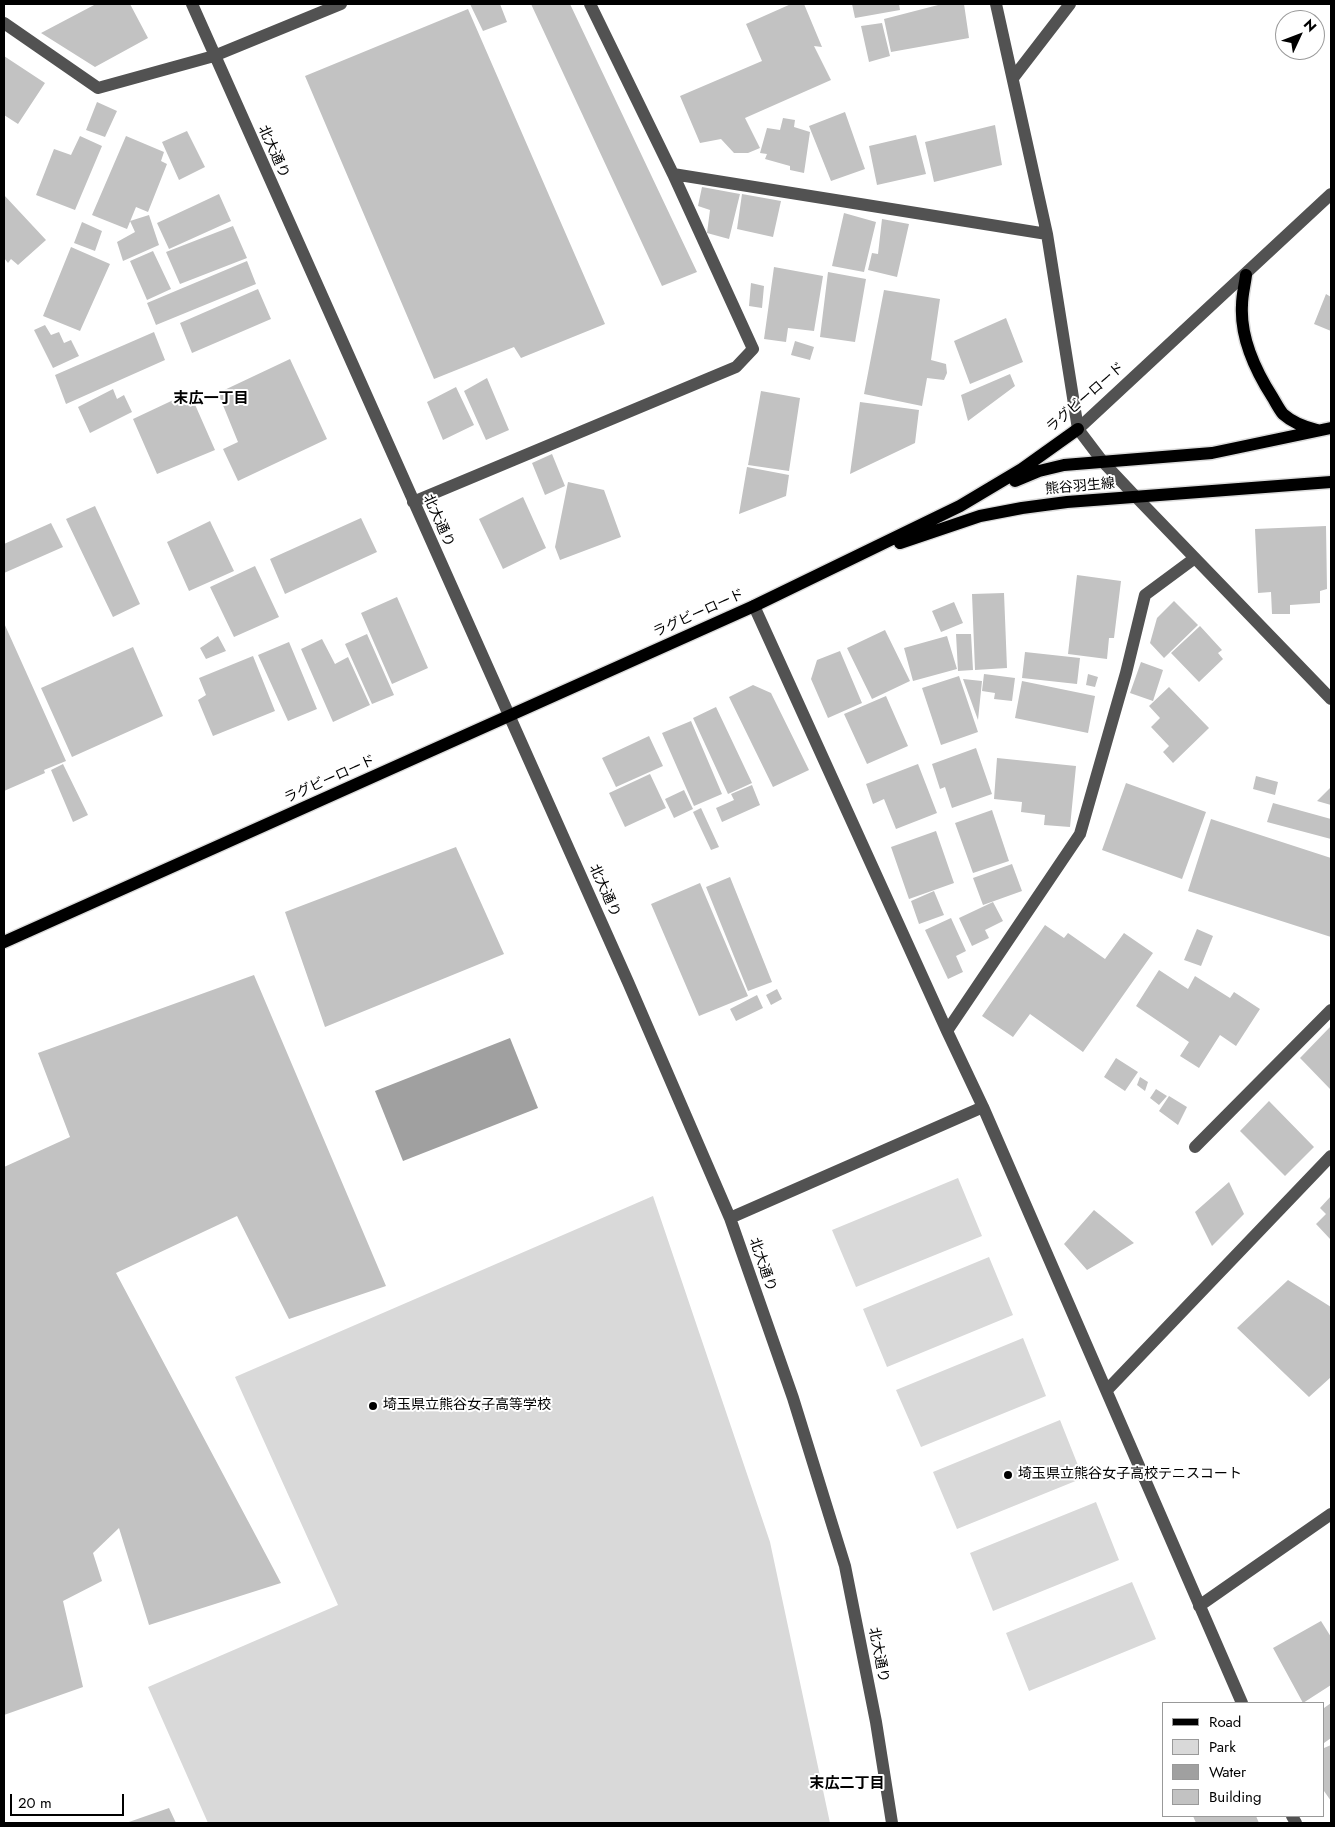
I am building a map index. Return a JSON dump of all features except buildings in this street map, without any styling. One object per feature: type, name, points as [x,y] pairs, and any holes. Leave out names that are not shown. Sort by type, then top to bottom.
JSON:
[{"type":"main road","points":[[1246,275],[1242,306],[1244,327],[1251,358],[1265,386],[1282,413],[1293,422],[1304,427],[1325,430]]},
{"type":"main road","name":"ラグビーロード","points":[[5,939],[754,606],[960,506],[1022,469],[1078,429]]},
{"type":"main road","name":"熊谷羽生線","points":[[960,506],[1039,471],[1064,466],[1212,453],[1325,430]]},
{"type":"main road","name":"熊谷羽生線","points":[[839,565],[980,516],[1022,508],[1058,503],[1331,482]]},
{"type":"street","name":"北大通り","points":[[192,4],[624,973],[730,1218],[793,1398],[845,1566],[876,1722],[892,1823]]},
{"type":"street","points":[[4,23],[98,88],[214,56],[341,4]]},
{"type":"street","points":[[413,502],[736,368],[752,349],[673,174],[590,4]]},
{"type":"street","points":[[996,4],[1047,234],[1078,429],[1103,462],[1136,498],[1331,699]]},
{"type":"street","points":[[1013,78],[1070,4]]},
{"type":"street","points":[[673,174],[1047,234]]},
{"type":"street","name":"ラグビーロード","points":[[1078,429],[1246,275],[1331,194]]},
{"type":"street","points":[[947,1031],[1080,834],[1126,673],[1145,595],[1196,558]]},
{"type":"street","points":[[754,606],[947,1031],[984,1107],[1242,1702]]},
{"type":"street","points":[[1195,1147],[1331,1010]]},
{"type":"street","points":[[730,1218],[984,1107]]},
{"type":"street","points":[[1107,1390],[1331,1156]]},
{"type":"street","points":[[1199,1606],[1331,1514]]},
{"type":"green space","points":[[958,1178],[982,1236],[856,1287],[832,1230]]},
{"type":"green space","points":[[653,1196],[770,1542],[830,1823],[208,1823],[148,1687],[338,1605],[235,1377]]},
{"type":"green space","points":[[989,1257],[1013,1315],[887,1367],[863,1309]]},
{"type":"green space","points":[[1023,1338],[1046,1396],[921,1447],[896,1390]]},
{"type":"green space","name":"埼玉県立熊谷女子高校テニスコート","points":[[1060,1420],[1083,1478],[957,1529],[933,1472]]},
{"type":"green space","name":"埼玉県立熊谷女子高校テニスコート","points":[[1096,1502],[1119,1560],[993,1611],[970,1553]]},
{"type":"green space","points":[[1132,1582],[1156,1639],[1029,1691],[1006,1633]]},
{"type":"water","points":[[510,1038],[538,1108],[403,1161],[375,1091]]},
{"type":"place","name":"埼玉県立熊谷女子高等学校","points":[[373,1406]]},
{"type":"place","name":"埼玉県立熊谷女子高校テニスコート","points":[[1008,1475]]},
{"type":"district","name":"末広一丁目","points":[[211,399]]},
{"type":"district","name":"末広二丁目","points":[[847,1784]]}]
